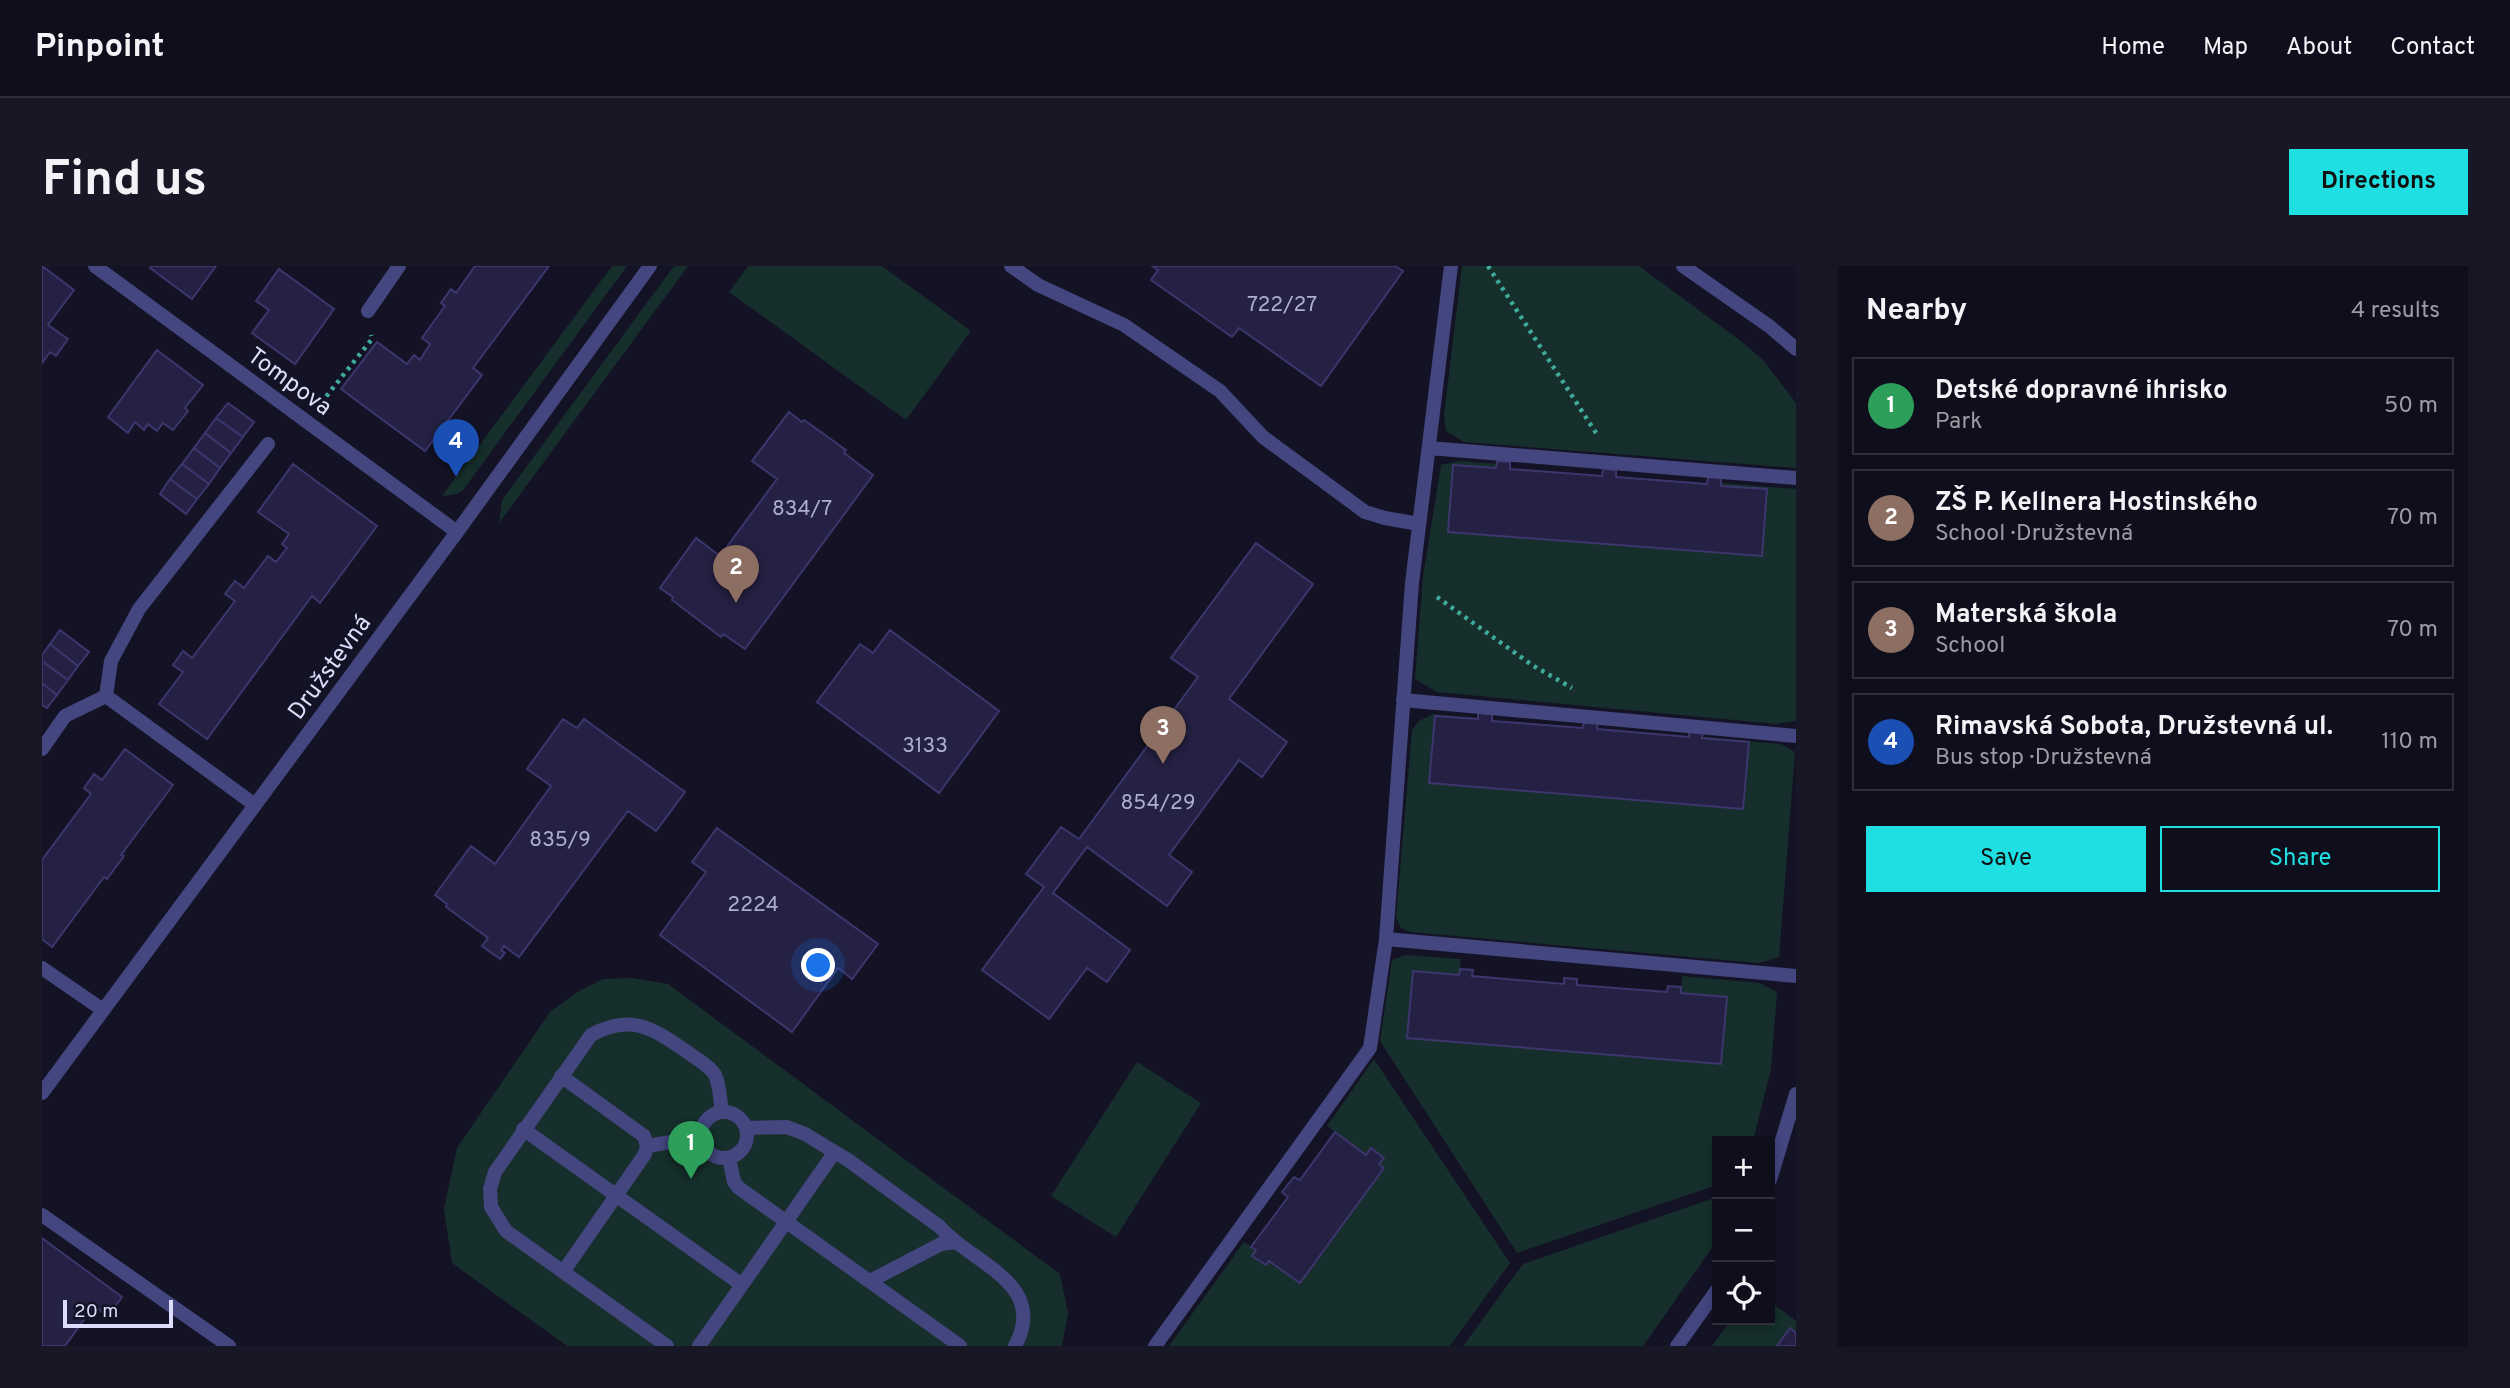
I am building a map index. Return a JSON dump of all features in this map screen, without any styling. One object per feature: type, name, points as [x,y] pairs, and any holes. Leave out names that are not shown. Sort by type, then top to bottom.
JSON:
[{"type":"street","name":"Tompova","points":[[95,266],[457,532]]},
{"type":"street","points":[[368,311],[400,266]]},
{"type":"street","name":"Družstevná","points":[[42,1093],[650,266]]},
{"type":"street","points":[[1011,266],[1038,285],[1124,325],[1220,391],[1263,437],[1365,512],[1385,519],[1419,524]]},
{"type":"street","points":[[1155,1346],[1370,1048],[1386,939],[1412,583],[1451,266]]},
{"type":"street","points":[[1683,266],[1769,326],[1796,349]]},
{"type":"street","points":[[106,696],[111,661],[139,609],[268,444]]},
{"type":"street","points":[[1429,448],[1796,478]]},
{"type":"street","points":[[42,750],[65,716],[106,696]]},
{"type":"street","points":[[106,696],[255,805]]},
{"type":"street","points":[[1404,701],[1796,736]]},
{"type":"street","points":[[1386,939],[1796,976]]},
{"type":"street","points":[[42,968],[103,1010]]},
{"type":"street","points":[[667,1346],[506,1231],[491,1207],[491,1189],[495,1172],[523,1129],[592,1035],[616,1024],[645,1026],[713,1071],[717,1079],[722,1112]]},
{"type":"street","points":[[561,1076],[644,1136],[648,1146],[563,1272]]},
{"type":"street","points":[[1775,1163],[1796,1094]]},
{"type":"street","points":[[732,1113],[741,1119],[746,1128],[744,1148],[729,1158],[716,1157],[707,1152],[701,1143],[704,1122],[712,1115],[732,1113]]},
{"type":"street","points":[[746,1128],[787,1127],[805,1134],[848,1160],[1009,1281],[1018,1293],[1024,1316],[1015,1346]]},
{"type":"street","points":[[523,1129],[742,1285]]},
{"type":"street","points":[[648,1146],[701,1137]]},
{"type":"street","points":[[699,1346],[834,1153]]},
{"type":"street","points":[[729,1158],[734,1182],[739,1188],[960,1346]]},
{"type":"street","points":[[42,1215],[229,1346]]},
{"type":"street","points":[[870,1281],[941,1244],[957,1242]]},
{"type":"street","points":[[1677,1346],[1712,1297]]},
{"type":"path","points":[[1489,266],[1608,452],[1607,462]]},
{"type":"path","points":[[320,403],[372,340],[368,311]]},
{"type":"path","points":[[1412,583],[1430,592],[1532,665],[1584,696],[1583,717]]},
{"type":"green space","points":[[612,266],[627,266],[463,490],[442,496]]},
{"type":"green space","points":[[674,266],[688,266],[499,523],[502,500]]},
{"type":"green space","points":[[748,266],[882,266],[971,331],[906,420],[729,292]]},
{"type":"green space","points":[[1462,266],[1639,266],[1764,361],[1796,403],[1796,468],[1464,442],[1446,431],[1444,415]]},
{"type":"green space","points":[[1459,461],[1497,464],[1496,468],[1453,465],[1448,532],[1761,556],[1767,489],[1721,486],[1721,483],[1796,489],[1796,721],[1777,724],[1437,692],[1415,679],[1423,577],[1441,465]]},
{"type":"green space","points":[[1433,714],[1478,719],[1435,716],[1429,783],[1742,809],[1702,737],[1781,744],[1795,752],[1779,957],[1759,963],[1410,932],[1401,928],[1396,917],[1412,730],[1419,721]]},
{"type":"green space","points":[[1405,955],[1461,959],[1459,975],[1721,1064],[1727,997],[1681,993],[1682,976],[1759,983],[1777,992],[1771,1069],[1754,1136],[1712,1136],[1712,1187],[1517,1253],[1380,1041],[1392,960]]},
{"type":"green space","points":[[632,978],[668,984],[1060,1274],[1068,1313],[1062,1346],[567,1346],[452,1263],[444,1209],[457,1148],[550,1012],[579,991],[603,979]]},
{"type":"green space","points":[[1374,1059],[1510,1263],[1450,1346],[1169,1346],[1244,1242],[1256,1250],[1253,1257],[1265,1265],[1269,1261],[1301,1283],[1384,1169],[1379,1164],[1384,1157],[1371,1148],[1366,1155],[1327,1126]]},
{"type":"green space","points":[[1137,1062],[1201,1103],[1116,1237],[1051,1196]]},
{"type":"green space","points":[[1712,1199],[1712,1248],[1643,1346],[1463,1346],[1523,1264]]},
{"type":"green space","points":[[1775,1306],[1796,1321],[1796,1333],[1789,1328],[1777,1346],[1712,1346],[1727,1325],[1775,1325]]},
{"type":"building","points":[[42,266],[74,290],[48,325],[68,339],[56,356],[50,352],[42,363]]},
{"type":"building","points":[[216,266],[192,299],[150,268]]},
{"type":"building","points":[[475,266],[549,266],[473,368],[482,375],[425,451],[341,389],[377,342],[407,364],[414,355],[420,360],[430,344],[422,338],[445,306],[441,303],[451,289],[456,293]]},
{"type":"building","points":[[1152,266],[1395,266],[1403,271],[1321,386],[1239,328],[1232,337],[1151,280],[1158,270]]},
{"type":"building","points":[[279,269],[334,309],[295,364],[252,333],[269,310],[256,301]]},
{"type":"building","points":[[157,350],[203,385],[185,408],[188,411],[173,430],[163,423],[157,431],[148,424],[144,430],[135,422],[128,433],[108,417]]},
{"type":"building","points":[[228,403],[254,422],[243,437],[216,418]]},
{"type":"building","points":[[789,412],[846,450],[844,453],[873,475],[745,649],[723,634],[721,637],[660,588],[696,538],[720,556],[777,479],[752,461]]},
{"type":"building","points":[[216,418],[243,437],[231,453],[205,433]]},
{"type":"building","points":[[205,433],[231,453],[220,468],[194,448]]},
{"type":"building","points":[[194,448],[220,468],[209,484],[182,464]]},
{"type":"building","points":[[1497,461],[1510,462],[1510,469],[1602,476],[1603,469],[1616,470],[1616,477],[1707,484],[1708,477],[1721,478],[1721,486],[1767,489],[1762,556],[1448,532],[1453,465],[1496,468]]},
{"type":"building","points":[[182,464],[209,484],[197,499],[170,479]]},
{"type":"building","points":[[293,464],[377,526],[320,603],[312,596],[207,739],[159,704],[183,672],[173,665],[183,651],[192,658],[235,601],[225,594],[235,581],[244,588],[268,556],[276,562],[287,548],[282,544],[289,534],[258,512]]},
{"type":"building","points":[[170,479],[197,499],[186,514],[160,494]]},
{"type":"building","points":[[1256,543],[1313,584],[1229,699],[1287,742],[1262,777],[1239,760],[1169,855],[1192,872],[1167,906],[1087,847],[1053,893],[1130,950],[1107,982],[1087,968],[1049,1019],[982,970],[1044,887],[1026,874],[1061,827],[1079,839],[1198,677],[1171,658]]},
{"type":"building","points":[[60,630],[89,652],[78,666],[50,644]]},
{"type":"building","points":[[890,630],[999,711],[939,793],[817,702],[860,644],[873,653]]},
{"type":"building","points":[[50,644],[78,666],[68,680],[42,661],[42,655]]},
{"type":"building","points":[[42,661],[68,680],[57,695],[42,683]]},
{"type":"building","points":[[42,683],[57,695],[47,708],[42,705]]},
{"type":"building","points":[[1478,713],[1492,714],[1492,721],[1583,728],[1584,721],[1598,722],[1597,729],[1689,737],[1689,730],[1703,732],[1702,738],[1749,742],[1743,809],[1429,783],[1435,716],[1478,719]]},
{"type":"building","points":[[563,719],[577,728],[584,719],[685,792],[656,831],[628,811],[519,957],[504,946],[501,950],[505,953],[500,959],[482,946],[488,938],[446,907],[447,904],[435,895],[471,846],[495,864],[551,786],[527,769]]},
{"type":"building","points":[[125,749],[173,785],[121,855],[124,856],[107,879],[104,877],[52,947],[42,939],[42,860],[91,794],[84,788],[94,774],[102,780]]},
{"type":"building","points":[[717,828],[878,944],[852,979],[838,968],[792,1032],[660,935],[706,872],[692,862]]},
{"type":"building","points":[[1460,969],[1473,970],[1472,976],[1564,984],[1564,978],[1577,979],[1577,985],[1667,992],[1668,986],[1681,987],[1681,993],[1727,997],[1721,1064],[1407,1038],[1413,971],[1459,975]]},
{"type":"building","points":[[1335,1132],[1366,1155],[1371,1148],[1384,1158],[1379,1164],[1384,1168],[1300,1283],[1269,1261],[1266,1265],[1252,1256],[1256,1250],[1251,1247],[1288,1197],[1282,1192],[1294,1177],[1300,1180]]},
{"type":"building","points":[[42,1238],[122,1297],[108,1316],[94,1306],[65,1346],[42,1346]]},
{"type":"building","points":[[1790,1328],[1796,1333],[1796,1346],[1777,1346]]},
{"type":"place","name":"Rimavská Sobota, Družstevná ul.","points":[[456,477]]},
{"type":"place","name":"ZŠ P. Kellnera Hostinského","points":[[736,603]]},
{"type":"place","name":"Materská škola","points":[[1163,764]]},
{"type":"place","name":"Detské dopravné ihrisko","points":[[691,1179]]}]
